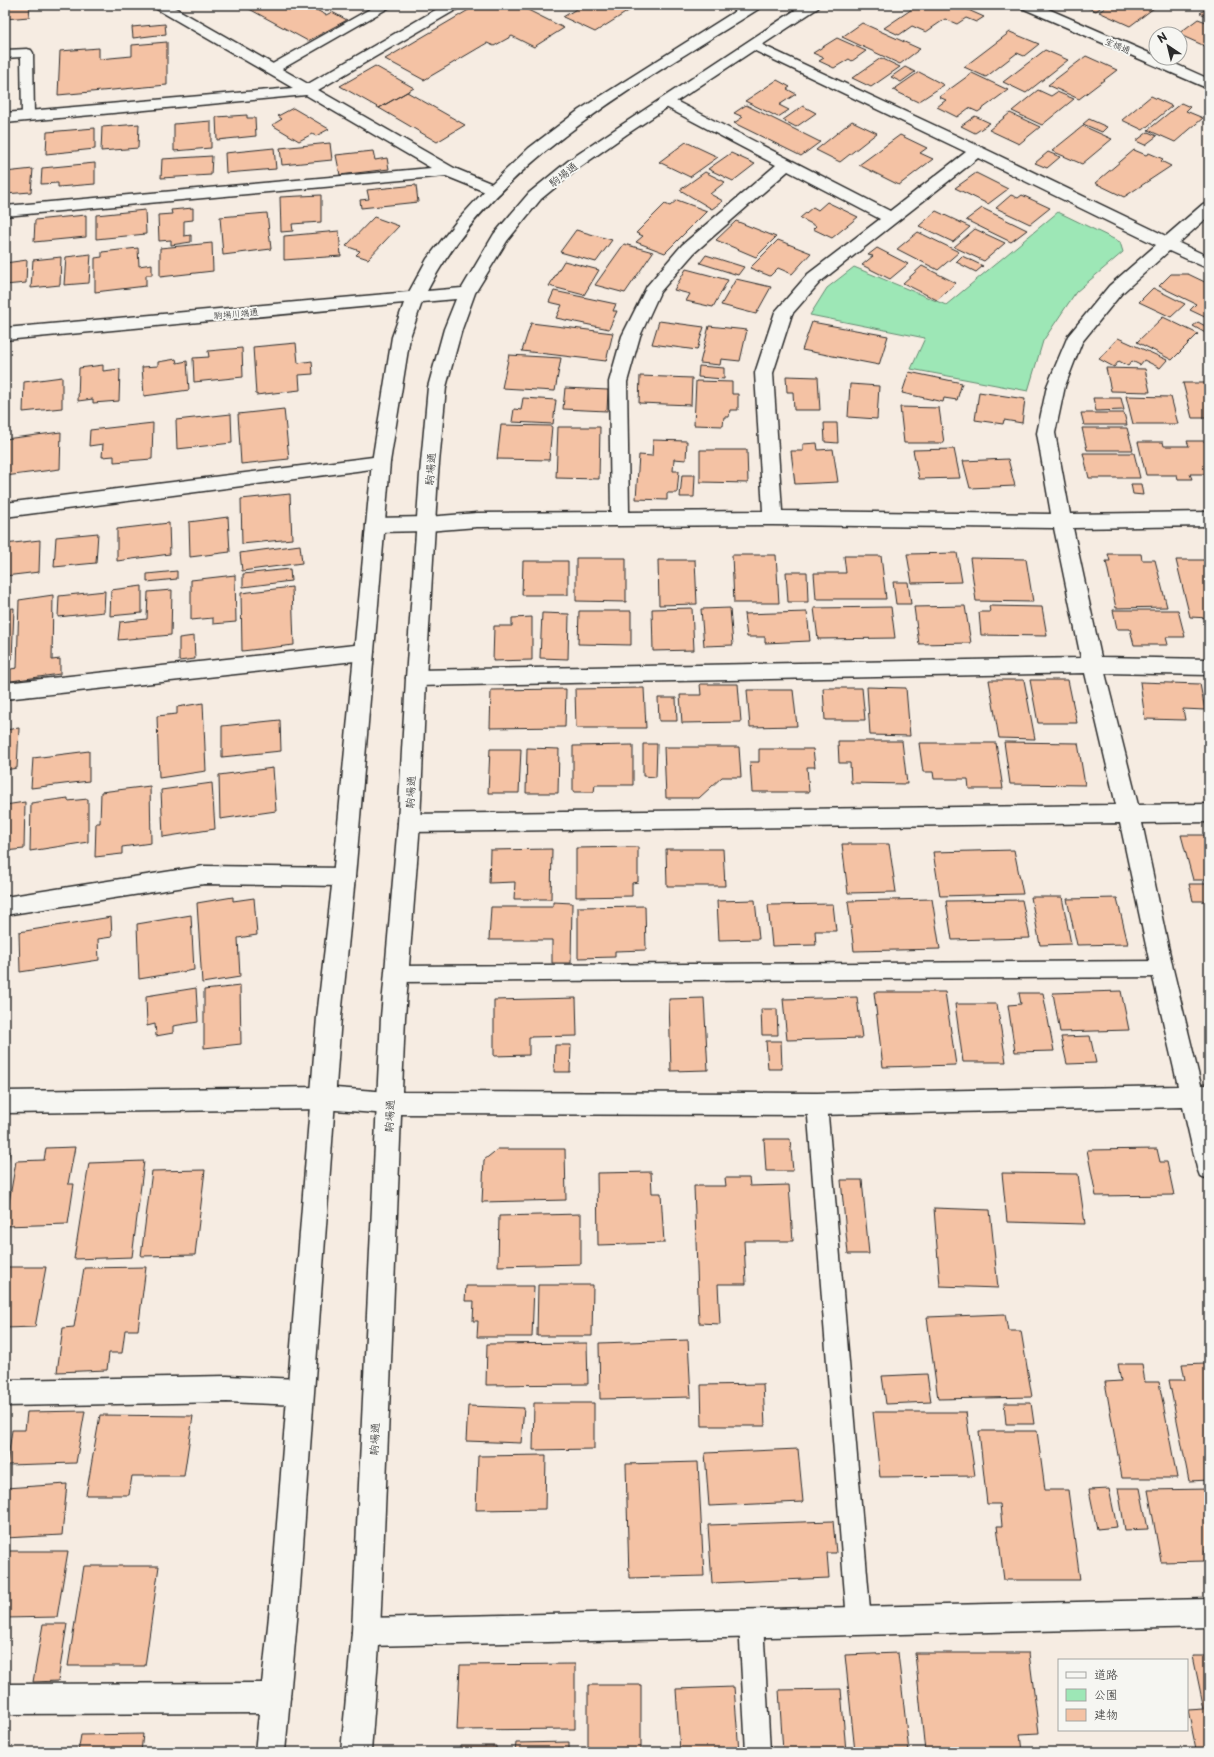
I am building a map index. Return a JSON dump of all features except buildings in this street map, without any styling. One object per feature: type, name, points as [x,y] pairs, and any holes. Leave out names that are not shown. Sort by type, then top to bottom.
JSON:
[{"type":"street","points":[[160,5],[448,171],[494,190]]},
{"type":"street","points":[[5,118],[306,90],[454,5]]},
{"type":"street","points":[[270,1752],[274,1698],[286,1587],[322,1098],[344,877],[375,525],[382,462],[401,337],[415,297],[433,263],[462,226],[494,190],[535,151],[584,113],[755,5]]},
{"type":"street","name":"駒場通","points":[[356,1752],[366,1632],[389,1104],[397,974],[409,823],[416,678],[429,474],[437,387],[453,329],[467,294],[500,238],[535,196],[574,164],[622,130],[667,102],[813,5]]},
{"type":"street","name":"宝橋通","points":[[1027,5],[1209,84]]},
{"type":"street","points":[[754,45],[977,151],[1209,264]]},
{"type":"street","points":[[667,102],[891,218]]},
{"type":"street","points":[[773,518],[764,373],[784,312],[814,278],[977,151]]},
{"type":"street","points":[[620,518],[618,382],[631,336],[653,290],[688,248],[787,163]]},
{"type":"street","points":[[5,211],[448,171]]},
{"type":"street","points":[[1209,207],[1115,290],[1074,340],[1056,386],[1046,433],[1062,521],[1093,665],[1129,814],[1162,968],[1200,1096],[1209,1168]]},
{"type":"street","name":"駒場川端通","points":[[5,334],[415,297],[467,294]]},
{"type":"street","points":[[5,510],[382,462]]},
{"type":"street","points":[[375,525],[427,524],[477,520],[620,518],[1062,521],[1209,519]]},
{"type":"street","points":[[5,691],[364,652]]},
{"type":"street","points":[[416,678],[1093,665],[1209,667]]},
{"type":"street","points":[[409,823],[1209,813]]},
{"type":"street","points":[[5,906],[204,875],[344,877]]},
{"type":"street","points":[[5,1102],[322,1098],[389,1104],[817,1104],[1200,1096]]},
{"type":"street","points":[[5,1393],[227,1389],[300,1392]]},
{"type":"street","points":[[366,1632],[1209,1614]]},
{"type":"street","points":[[5,1700],[274,1698]]},
{"type":"lane","points":[[271,70],[386,5]]},
{"type":"lane","points":[[5,54],[27,52],[28,116]]},
{"type":"lane","points":[[397,974],[458,972],[1162,968]]},
{"type":"lane","points":[[817,1104],[859,1621]]},
{"type":"lane","points":[[751,1623],[758,1752]]},
{"type":"green space","points":[[1058,212],[1120,242],[1123,252],[1076,292],[1043,341],[1028,391],[911,369],[925,338],[810,315],[827,288],[854,267],[946,305]]}]
